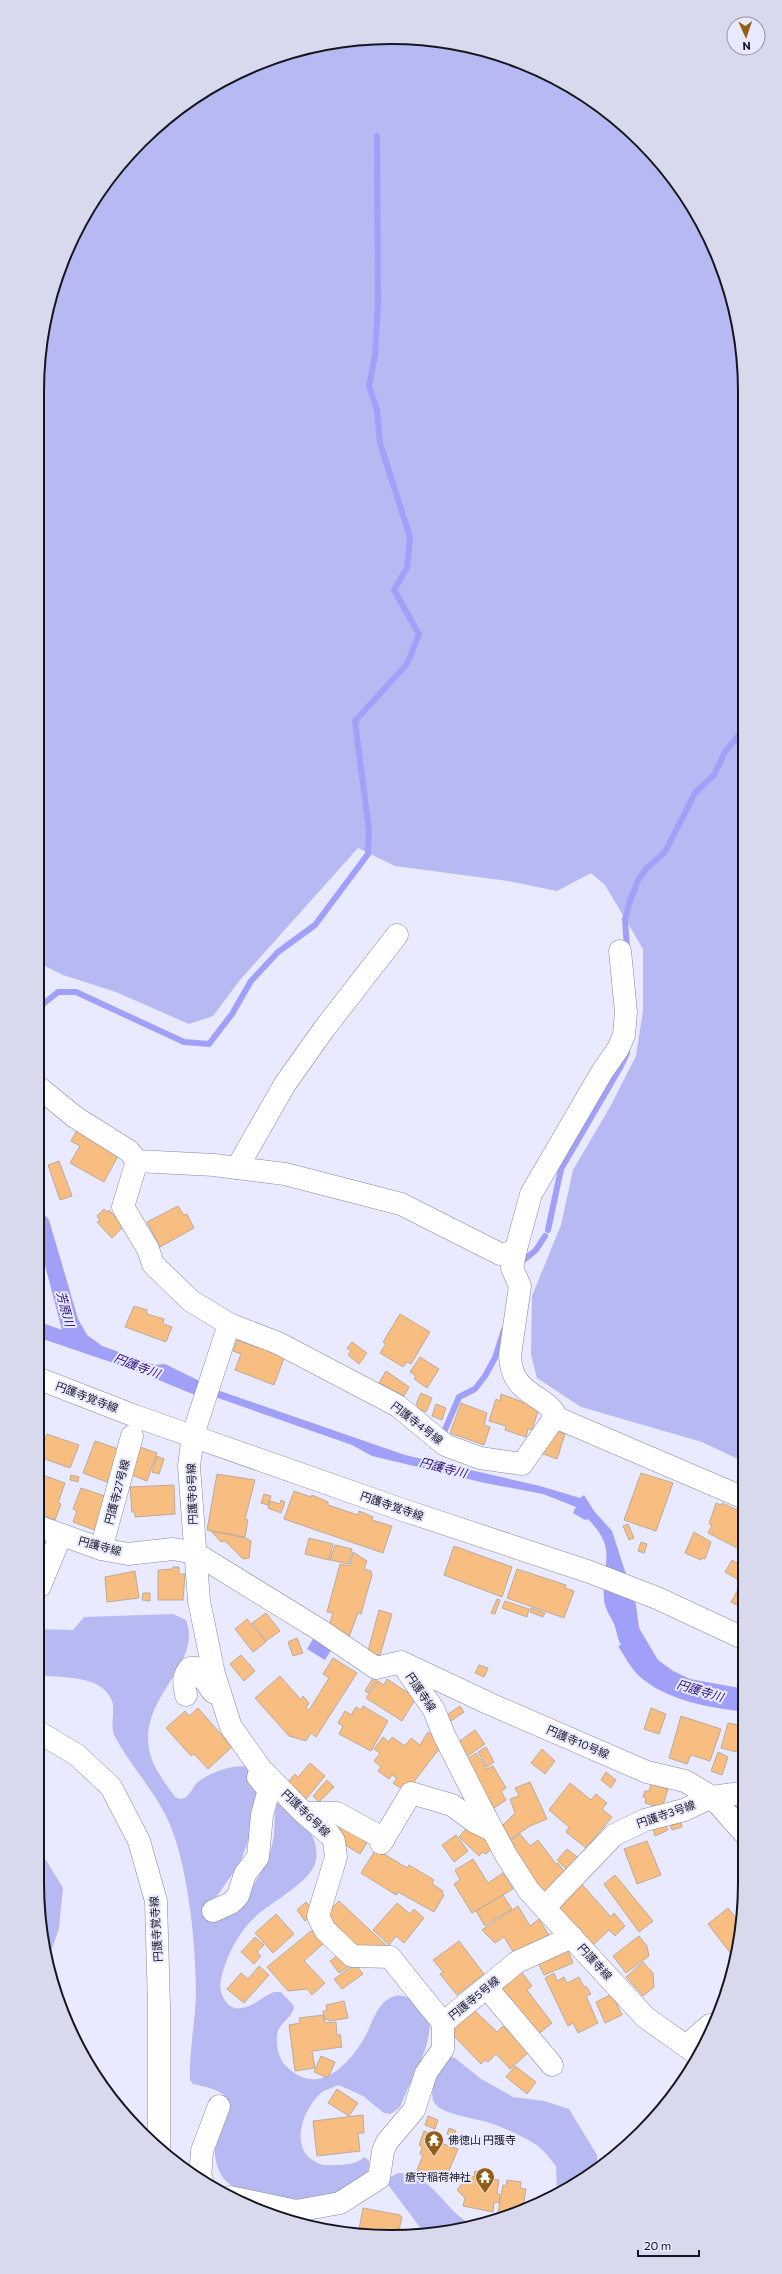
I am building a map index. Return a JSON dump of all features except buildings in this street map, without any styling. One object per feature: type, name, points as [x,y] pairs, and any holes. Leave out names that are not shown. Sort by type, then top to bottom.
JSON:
[{"type":"street","points":[[236,1168],[285,1084],[324,1029],[397,935]]},
{"type":"street","points":[[620,951],[626,1012],[624,1035],[618,1049],[602,1072],[531,1194],[512,1268],[520,1286],[510,1355],[510,1366],[515,1377],[530,1394],[552,1410],[557,1418],[738,1495]]},
{"type":"street","points":[[44,1092],[75,1117],[129,1151],[137,1161],[236,1168],[285,1174],[401,1204],[500,1254],[509,1253],[516,1249]]},
{"type":"street","points":[[137,1161],[123,1207],[148,1249],[153,1264],[191,1301],[229,1324],[193,1435]]},
{"type":"street","name":"円護寺4号線","points":[[229,1324],[278,1344],[398,1406],[444,1445],[480,1458],[522,1464],[555,1417],[557,1418]]},
{"type":"street","name":"円護寺覚寺線","points":[[44,1381],[403,1510],[590,1572],[640,1592],[738,1636]]},
{"type":"street","name":"円護寺8号線","points":[[193,1435],[190,1466],[195,1553]]},
{"type":"street","name":"円護寺27号線","points":[[101,1549],[132,1436]]},
{"type":"street","name":"円護寺線","points":[[44,1529],[101,1549],[128,1554],[173,1549],[195,1553],[320,1630],[376,1668],[401,1662],[434,1710],[444,1736],[493,1830],[529,1891],[645,2017],[692,2049]]},
{"type":"street","points":[[44,1576],[61,1535]]},
{"type":"street","name":"円護寺6号線","points":[[195,1553],[199,1601],[214,1674],[231,1727],[261,1769],[304,1813],[330,1835],[336,1849],[334,1867],[318,1916],[325,1930],[352,1956],[390,1957],[443,2022]]},
{"type":"street","name":"円護寺10号線","points":[[401,1662],[490,1704],[647,1772],[685,1781],[712,1797],[738,1826]]},
{"type":"street","points":[[186,1695],[184,1681],[185,1672],[190,1668],[196,1668],[213,1692],[221,1695]]},
{"type":"street","name":"円護寺覚寺線","points":[[44,1734],[77,1755],[111,1787],[139,1841],[156,1901],[159,2006],[159,2141]]},
{"type":"street","points":[[213,1911],[231,1903],[238,1896],[245,1874],[258,1857],[262,1815],[268,1793],[267,1788],[258,1777],[261,1769]]},
{"type":"street","points":[[304,1813],[337,1813],[382,1841],[411,1793],[452,1805],[475,1822],[493,1830]]},
{"type":"street","name":"円護寺3号線","points":[[545,1907],[614,1835],[645,1820],[684,1810],[712,1797],[738,1793]]},
{"type":"street","points":[[502,1864],[515,1883],[522,1879]]},
{"type":"street","name":"円護寺5号線","points":[[256,2203],[296,2211],[340,2203],[379,2178],[383,2151],[387,2142],[414,2110],[426,2073],[443,2049],[443,2022],[487,1988],[517,1962],[572,1937]]},
{"type":"street","points":[[487,1988],[552,2065]]},
{"type":"street","points":[[692,2049],[702,2035]]},
{"type":"street","points":[[200,2173],[202,2151],[219,2106]]},
{"type":"shaded area","points":[[391,44],[436,47],[503,62],[524,70],[564,90],[584,102],[620,130],[652,162],[680,198],[712,258],[720,279],[735,346],[738,391],[738,1459],[702,1442],[581,1407],[537,1378],[531,1355],[532,1296],[561,1225],[573,1170],[610,1107],[636,1056],[643,1011],[643,949],[605,885],[591,873],[557,891],[508,881],[395,866],[358,848],[240,980],[213,1016],[189,1024],[116,992],[63,975],[44,966],[44,391],[47,346],[56,301],[70,258],[90,217],[102,198],[130,162],[162,130],[198,102],[258,70],[301,56],[346,47],[368,45]]},
{"type":"shaded area","points":[[173,1614],[186,1620],[189,1637],[186,1653],[151,1718],[148,1736],[151,1757],[155,1767],[175,1797],[179,1799],[186,1797],[198,1782],[209,1775],[224,1769],[239,1766],[250,1768],[259,1792],[250,1836],[240,1863],[217,1896],[211,1902],[241,1901],[258,1878],[270,1853],[274,1834],[275,1809],[277,1800],[299,1818],[310,1832],[314,1840],[316,1860],[313,1868],[307,1876],[290,1891],[255,1917],[236,1940],[226,1961],[220,1986],[221,1994],[228,2005],[233,2008],[247,2007],[274,1992],[281,1992],[294,2006],[291,2014],[278,2031],[277,2040],[279,2053],[282,2061],[287,2067],[299,2076],[310,2079],[321,2078],[331,2074],[350,2058],[365,2037],[382,2004],[392,1997],[404,1996],[409,1998],[418,2006],[430,2021],[427,2043],[419,2065],[400,2107],[391,2114],[384,2113],[363,2096],[339,2085],[322,2092],[315,2099],[309,2109],[301,2130],[301,2140],[304,2150],[310,2158],[320,2164],[325,2165],[351,2164],[365,2157],[369,2161],[367,2172],[360,2180],[332,2194],[323,2197],[296,2199],[249,2192],[231,2185],[225,2180],[217,2167],[215,2150],[216,2134],[218,2127],[228,2112],[229,2104],[226,2097],[218,2091],[193,2084],[190,2080],[190,2059],[196,1995],[195,1956],[187,1889],[178,1848],[172,1830],[153,1794],[115,1737],[113,1732],[113,1705],[107,1692],[99,1686],[79,1679],[44,1675],[44,1629],[73,1630],[84,1617]]},
{"type":"shaded area","points":[[44,1859],[46,1860],[63,1888],[59,1928],[51,1951],[45,1906]]},
{"type":"shaded area","points":[[450,2057],[455,2058],[481,2079],[513,2097],[544,2101],[569,2109],[597,2155],[597,2162],[584,2172],[557,2188],[556,2166],[538,2146],[513,2132],[496,2125],[459,2116],[443,2110],[438,2106],[434,2102],[432,2090],[436,2078]]},
{"type":"shaded area","points":[[398,2173],[410,2174],[421,2179],[466,2221],[421,2228],[386,2182],[389,2178]]},
{"type":"water","points":[[44,1212],[49,1220],[78,1319],[87,1335],[102,1346],[155,1365],[165,1364],[220,1391],[405,1455],[540,1486],[580,1498],[584,1495],[594,1511],[612,1531],[636,1605],[639,1628],[658,1660],[673,1671],[690,1679],[738,1688],[738,1711],[702,1705],[674,1697],[649,1684],[635,1672],[618,1646],[621,1645],[604,1599],[606,1549],[603,1540],[588,1519],[585,1520],[573,1513],[576,1507],[543,1494],[485,1483],[372,1456],[352,1445],[218,1398],[200,1397],[134,1370],[44,1339],[44,1324],[62,1330],[44,1262]]},
{"type":"water","points":[[316,1634],[334,1645],[325,1660],[307,1649]]},
{"type":"waterway","points":[[44,1003],[58,992],[76,992],[184,1042],[209,1044],[232,1014],[251,981],[278,952],[315,925],[368,854],[369,831],[355,721],[407,664],[419,634],[394,590],[407,568],[410,537],[380,443],[377,410],[369,386],[375,355],[378,305],[377,136]]},
{"type":"waterway","points":[[627,949],[625,919],[638,880],[646,869],[665,852],[695,793],[714,775],[725,752],[738,736]]},
{"type":"waterway","points":[[548,1230],[561,1169],[621,1066],[627,1053]]},
{"type":"waterway","points":[[519,1264],[536,1250],[545,1236]]},
{"type":"waterway","points":[[444,1432],[459,1397],[475,1389],[485,1376],[495,1358],[504,1330]]},
{"type":"place","name":"佛徳山 円護寺","points":[[434,2157]]},
{"type":"place","name":"瘡守稲荷神社","points":[[485,2194]]},
{"type":"water label","name":"芳原川","points":[[65,1309]]},
{"type":"water label","name":"円護寺川","points":[[137,1366]]},
{"type":"water label","name":"円護寺川","points":[[443,1468]]},
{"type":"water label","name":"円護寺川","points":[[700,1691]]}]
